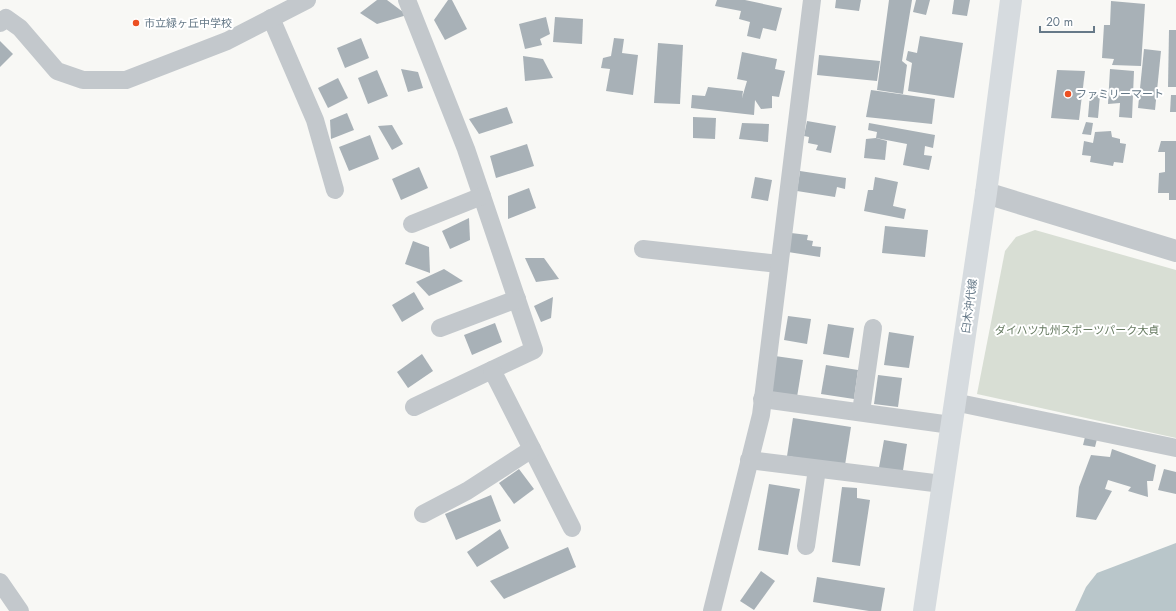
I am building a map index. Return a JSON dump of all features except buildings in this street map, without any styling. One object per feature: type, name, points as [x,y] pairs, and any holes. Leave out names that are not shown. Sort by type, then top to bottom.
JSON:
[{"type":"main road","name":"臼木沖代線","points":[[924,611],[986,193],[1011,0]]},
{"type":"street","points":[[0,23],[6,18],[20,28],[57,71],[83,80],[126,80],[227,41],[307,0]]},
{"type":"street","points":[[407,0],[466,148],[534,350],[414,408]]},
{"type":"street","points":[[712,611],[760,415],[812,0]]},
{"type":"street","points":[[271,18],[314,120],[335,190]]},
{"type":"street","points":[[986,193],[1176,251]]},
{"type":"street","points":[[412,224],[482,196]]},
{"type":"street","points":[[643,249],[779,264]]},
{"type":"street","points":[[440,328],[517,299]]},
{"type":"street","points":[[862,412],[873,328]]},
{"type":"street","points":[[492,370],[572,528]]},
{"type":"street","points":[[762,399],[951,424]]},
{"type":"street","points":[[954,402],[1176,448]]},
{"type":"street","points":[[423,514],[467,491],[532,449]]},
{"type":"street","points":[[749,460],[942,484]]},
{"type":"street","points":[[806,546],[817,469]]},
{"type":"street","points":[[0,582],[20,611]]},
{"type":"green space","name":"ダイハツ九州スポーツパーク大貞","points":[[1035,230],[1176,270],[1176,438],[977,394],[1005,251],[1016,237]]},
{"type":"shaded area","points":[[1176,543],[1176,611],[1075,611],[1086,587],[1097,573]]},
{"type":"place","name":"市立緑ヶ丘中学校","points":[[136,23]]},
{"type":"place","name":"ファミリーマート","points":[[1068,94]]}]
